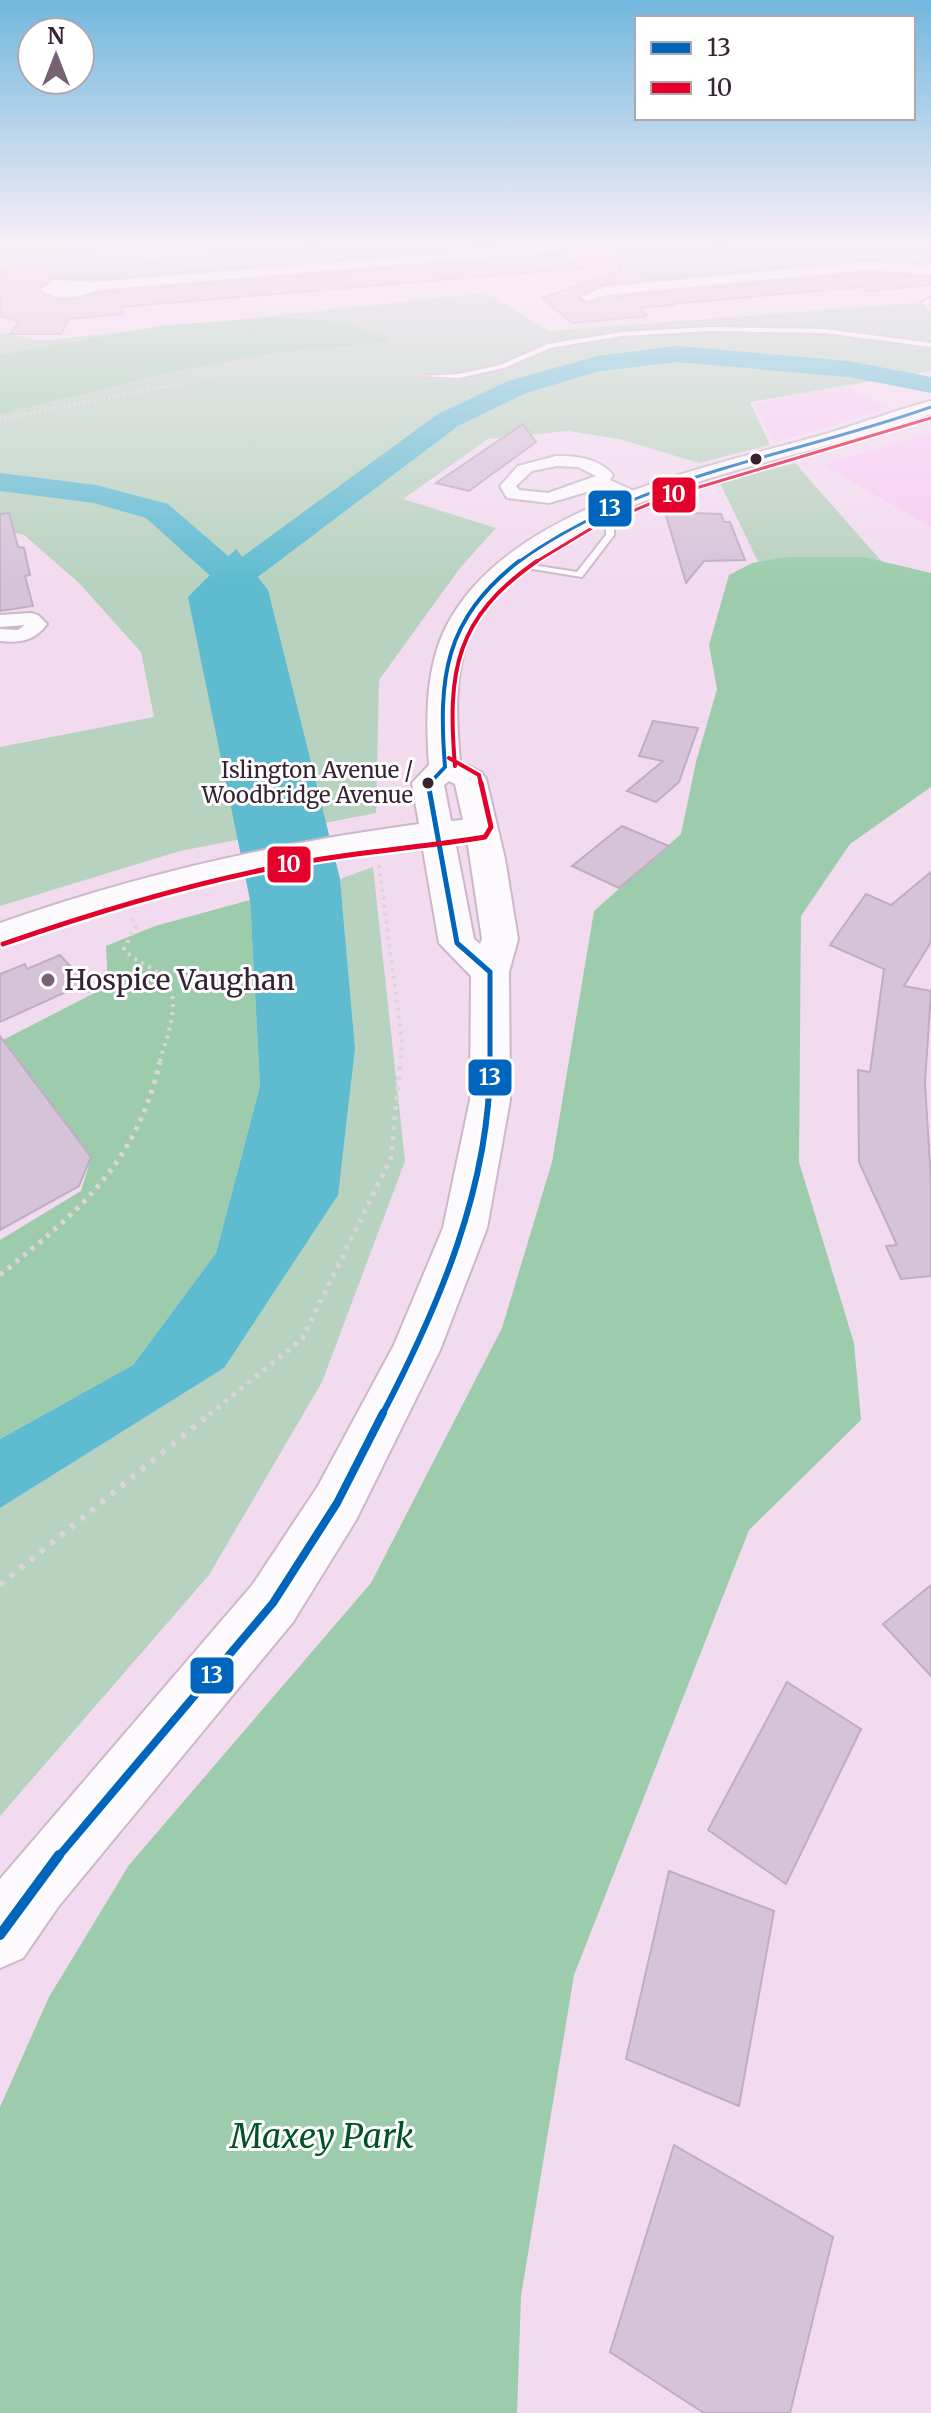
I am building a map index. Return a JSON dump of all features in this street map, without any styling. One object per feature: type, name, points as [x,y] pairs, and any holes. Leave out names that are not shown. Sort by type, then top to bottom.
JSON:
[{"type":"main road","points":[[445,767],[440,707],[444,676],[456,635],[470,609],[513,565],[585,518],[637,496],[930,408]]},
{"type":"main road","points":[[0,1935],[35,1884],[273,1603],[337,1503],[416,1350],[465,1228],[490,1100],[490,972],[500,939],[470,779],[445,767]]},
{"type":"main road","points":[[445,767],[428,783],[457,943],[490,972]]},
{"type":"main road","points":[[0,935],[119,895],[191,876],[374,850],[436,831],[481,828]]},
{"type":"street","points":[[601,482],[605,475],[599,469],[561,462],[522,469],[508,486],[513,494],[549,498],[601,482],[637,496]]},
{"type":"street","points":[[0,621],[31,619],[37,624],[31,633],[16,637],[0,635]]},
{"type":"lane","points":[[426,376],[459,376],[502,367],[520,359]]},
{"type":"lane","points":[[513,565],[579,575],[610,535],[610,525],[585,518]]},
{"type":"path","points":[[0,419],[215,377]]},
{"type":"path","points":[[0,1585],[302,1339],[391,1158],[402,1042],[374,850]]},
{"type":"path","points":[[0,1275],[75,1213],[114,1169],[146,1113],[164,1045],[173,994],[155,970],[128,957],[124,949],[136,926],[130,914]]},
{"type":"shaded area","points":[[845,386],[889,408],[773,443],[754,403]]},
{"type":"shaded area","points":[[931,433],[931,527],[823,465]]},
{"type":"green space","points":[[0,359],[931,359],[931,371],[750,402],[770,445],[699,463],[619,439],[568,431],[488,439],[403,499],[496,528],[460,568],[379,680],[376,813],[180,851],[0,906],[0,747],[154,717],[141,652],[79,583],[24,535],[0,529]]},
{"type":"green space","points":[[0,359],[243,359],[161,374],[0,414]]},
{"type":"green space","points":[[795,463],[899,581],[762,570],[720,483]]},
{"type":"green space","name":"Maxey Park","points":[[787,557],[864,557],[931,573],[931,787],[850,844],[801,916],[799,1162],[854,1343],[861,1420],[749,1530],[574,1975],[521,2296],[517,2413],[0,2413],[0,2107],[49,1997],[129,1865],[371,1583],[502,1328],[552,1162],[594,911],[681,834],[696,762],[717,689],[709,645],[729,575],[752,563]]},
{"type":"green space","points":[[373,867],[405,1161],[322,1382],[209,1575],[0,1816],[0,1508],[224,1368],[355,1048],[340,879]]},
{"type":"green space","points":[[250,900],[260,1086],[216,1253],[133,1365],[0,1439],[0,1240],[81,1191],[91,1158],[3,1040],[108,986],[106,946],[155,926]]},
{"type":"water","points":[[236,549],[268,590],[340,879],[355,1048],[338,1195],[224,1368],[0,1508],[0,1439],[133,1365],[216,1253],[260,1086],[250,900],[188,597]]},
{"type":"building","points":[[523,424],[536,442],[469,491],[436,483]]},
{"type":"building","points":[[665,512],[721,514],[724,522],[730,522],[745,560],[704,561],[686,583]]},
{"type":"building","points":[[9,513],[18,547],[24,548],[30,575],[25,576],[33,606],[0,611],[0,514]]},
{"type":"building","points":[[653,721],[698,728],[679,782],[656,802],[627,791],[663,761],[639,756]]},
{"type":"building","points":[[622,826],[669,846],[619,888],[572,866]]},
{"type":"building","points":[[931,872],[931,942],[904,986],[931,991],[925,1083],[931,1182],[931,1276],[901,1279],[886,1246],[897,1245],[859,1162],[858,1070],[870,1072],[884,969],[830,945],[866,894],[891,905]]},
{"type":"building","name":"Hospice Vaughan","points":[[60,955],[94,992],[68,991],[0,1022],[0,974],[25,964],[27,969]]},
{"type":"building","points":[[0,1036],[91,1157],[79,1186],[0,1230]]},
{"type":"building","points":[[931,1585],[931,1676],[883,1624]]},
{"type":"building","points":[[787,1682],[861,1729],[786,1884],[708,1830]]},
{"type":"building","points":[[669,1871],[774,1911],[739,2106],[626,2059]]},
{"type":"building","points":[[674,2145],[833,2237],[790,2413],[704,2413],[610,2352]]},
{"type":"waterway","points":[[234,579],[448,420],[517,387],[598,364],[641,359]]},
{"type":"waterway","points":[[730,359],[849,369],[930,385]]},
{"type":"waterway","points":[[0,482],[96,494],[157,511],[234,579]]},
{"type":"waterway","points":[[234,579],[240,637]]},
{"type":"transit line","name":"13","points":[[445,767],[442,697],[452,645],[458,629],[477,601],[518,562],[552,538],[625,501],[931,407]]},
{"type":"transit line","name":"10","points":[[455,766],[453,699],[461,650],[484,607],[523,571],[592,528],[666,497],[931,418]]},
{"type":"transit line","name":"10","points":[[3,944],[114,907],[227,877],[326,858],[485,837],[491,827],[479,775],[449,758]]},
{"type":"transit line","name":"13","points":[[0,1935],[35,1884],[273,1603],[337,1503],[416,1350],[465,1228],[490,1100],[490,972],[457,943],[428,783],[445,767]]},
{"type":"place","name":"Islington Avenue / Woodbridge Avenue","points":[[428,783]]},
{"type":"place","name":"Hospice Vaughan","points":[[48,980]]}]
